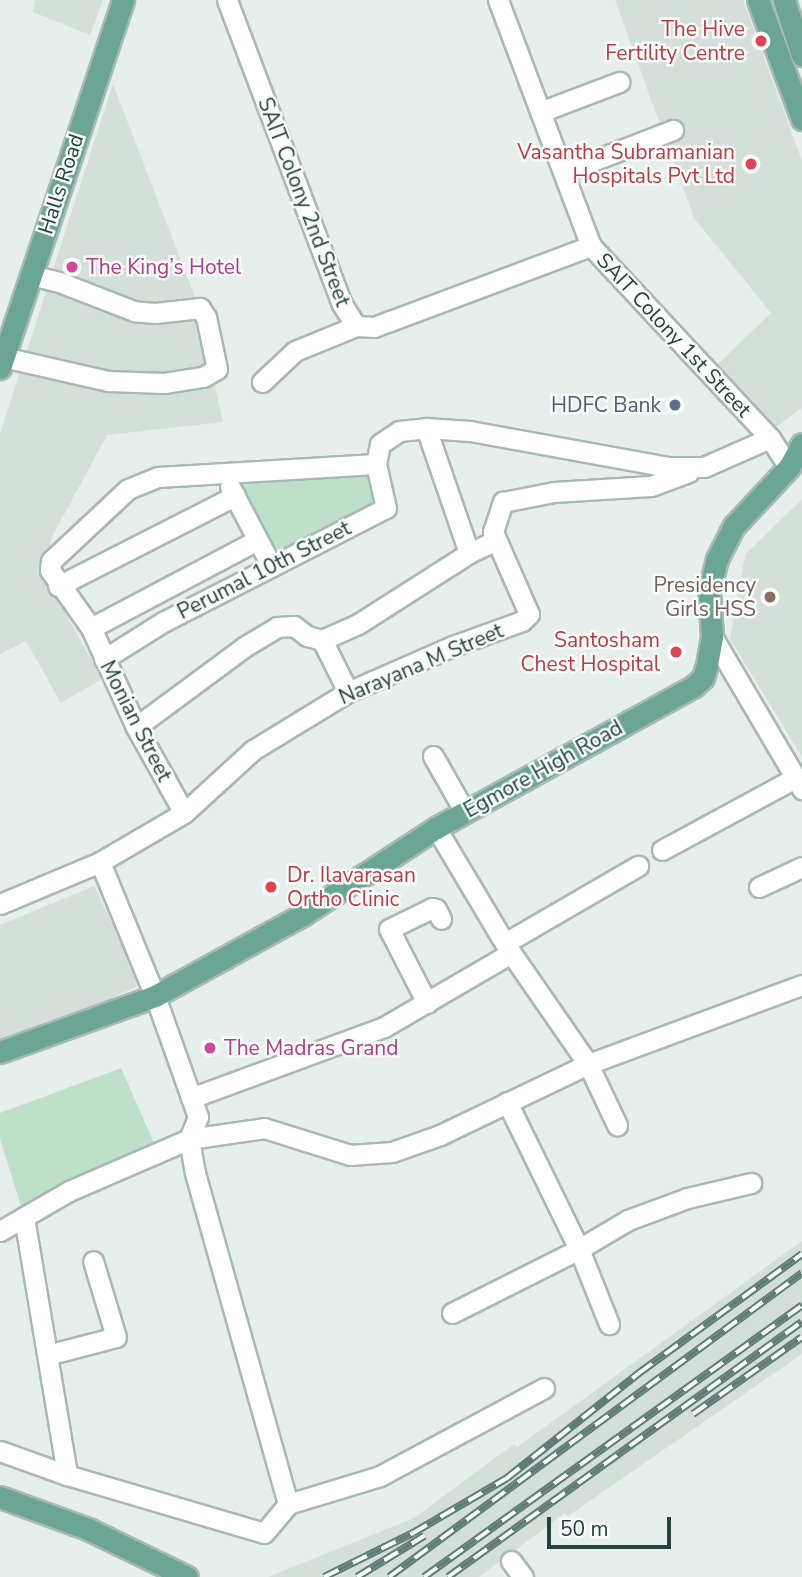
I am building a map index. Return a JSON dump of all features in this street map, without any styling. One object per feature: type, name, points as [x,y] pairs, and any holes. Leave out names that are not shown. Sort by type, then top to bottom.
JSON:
[{"type":"main road","name":"Halls Road","points":[[2,362],[122,0]]},
{"type":"main road","points":[[758,0],[802,119]]},
{"type":"main road","points":[[785,0],[802,55]]},
{"type":"main road","name":"Egmore High Road","points":[[0,1052],[155,996],[304,914],[436,828],[693,687],[703,678],[707,665],[712,636],[709,593],[717,559],[734,526],[789,467],[801,445]]},
{"type":"main road","points":[[0,1497],[88,1529],[187,1577]]},
{"type":"main road","points":[[0,1511],[92,1544],[162,1577]]},
{"type":"street","name":"SAIT Colony 2nd Street","points":[[226,0],[342,304],[356,326],[382,324],[591,246]]},
{"type":"street","name":"SAIT Colony 1st Street","points":[[498,0],[591,246],[770,438],[789,467]]},
{"type":"street","points":[[540,112],[619,82]]},
{"type":"street","points":[[564,172],[673,130]]},
{"type":"street","points":[[2,362],[108,381],[164,383],[203,377],[217,369],[206,317],[200,309],[155,313],[134,311],[59,282],[31,275]]},
{"type":"street","points":[[262,382],[295,351],[356,326]]},
{"type":"street","points":[[235,496],[58,586],[50,570],[51,561],[128,489],[158,477],[376,464],[380,444],[398,431],[426,428],[470,431],[668,467],[704,467]]},
{"type":"street","points":[[426,428],[469,553]]},
{"type":"street","points":[[136,727],[244,647],[277,627],[294,626],[307,636],[322,640],[358,624],[469,553],[495,541],[493,533],[503,502],[554,492],[651,486],[704,467],[770,438]]},
{"type":"street","name":"Perumal 10th Street","points":[[104,659],[163,622],[386,508],[376,464]]},
{"type":"street","points":[[223,474],[272,567]]},
{"type":"street","points":[[91,628],[257,540]]},
{"type":"street","name":"Narayana M Street","points":[[0,904],[100,862],[184,813],[253,750],[348,692],[453,646],[522,621],[529,614],[495,541]]},
{"type":"street","name":"Monian Street","points":[[58,586],[91,628],[136,727],[184,813]]},
{"type":"street","points":[[662,850],[798,783],[712,636]]},
{"type":"street","points":[[322,640],[348,692]]},
{"type":"street","points":[[433,756],[465,812]]},
{"type":"street","points":[[436,828],[508,948],[588,1064],[617,1125]]},
{"type":"street","points":[[100,862],[155,996],[198,1117],[189,1139],[195,1173],[288,1504]]},
{"type":"street","points":[[191,1098],[384,1027],[427,1003],[638,866]]},
{"type":"street","points":[[760,887],[802,867]]},
{"type":"street","points":[[427,1003],[389,929],[432,908],[436,909],[441,919]]},
{"type":"street","points":[[0,1231],[69,1191],[189,1139],[264,1128],[351,1155],[392,1152],[440,1135],[588,1064],[802,985]]},
{"type":"street","points":[[507,1102],[579,1249],[609,1324]]},
{"type":"street","points":[[452,1313],[579,1249],[628,1220],[687,1198],[751,1183]]},
{"type":"street","points":[[24,1217],[67,1475]]},
{"type":"street","points":[[47,1355],[116,1337],[93,1261]]},
{"type":"street","points":[[0,1451],[67,1475],[264,1533],[288,1504],[380,1476],[544,1388]]},
{"type":"street","points":[[511,1561],[523,1577]]},
{"type":"shaded area","points":[[35,0],[103,0],[90,35],[33,12]]},
{"type":"shaded area","points":[[615,0],[743,0],[802,161],[802,408],[773,429],[718,364],[771,313],[694,218]]},
{"type":"shaded area","points":[[113,84],[195,297],[223,422],[107,435],[52,537],[44,575],[102,679],[61,703],[26,641],[0,654],[0,434]]},
{"type":"shaded area","name":"Presidency Girls HSS","points":[[802,499],[802,757],[730,639],[745,555]]},
{"type":"shaded area","points":[[94,886],[141,984],[57,1025],[0,1043],[0,925]]},
{"type":"shaded area","points":[[802,1241],[802,1354],[568,1516],[565,1513],[479,1577],[268,1577],[414,1518],[514,1444],[517,1447]]},
{"type":"green space","points":[[366,474],[381,510],[272,564],[230,485]]},
{"type":"green space","points":[[121,1068],[154,1143],[22,1209],[0,1139],[0,1113]]},
{"type":"railway","points":[[324,1577],[413,1533],[507,1478],[639,1373],[802,1254]]},
{"type":"railway","points":[[389,1577],[802,1273]]},
{"type":"railway","points":[[424,1577],[802,1305]]},
{"type":"railway","points":[[448,1577],[802,1322]]},
{"type":"railway","points":[[693,1414],[802,1337]]},
{"type":"railway","points":[[357,1577],[424,1536]]},
{"type":"place","name":"The Hive Fertility Centre","points":[[761,41]]},
{"type":"place","name":"Vasantha Subramanian Hospitals Pvt Ltd","points":[[751,164]]},
{"type":"place","name":"The King’s Hotel","points":[[72,267]]},
{"type":"place","name":"HDFC Bank","points":[[675,405]]},
{"type":"place","name":"Presidency Girls HSS","points":[[770,597]]},
{"type":"place","name":"Santosham Chest Hospital","points":[[676,652]]},
{"type":"place","name":"Dr. Ilavarasan Ortho Clinic","points":[[271,887]]},
{"type":"place","name":"The Madras Grand","points":[[210,1048]]}]
